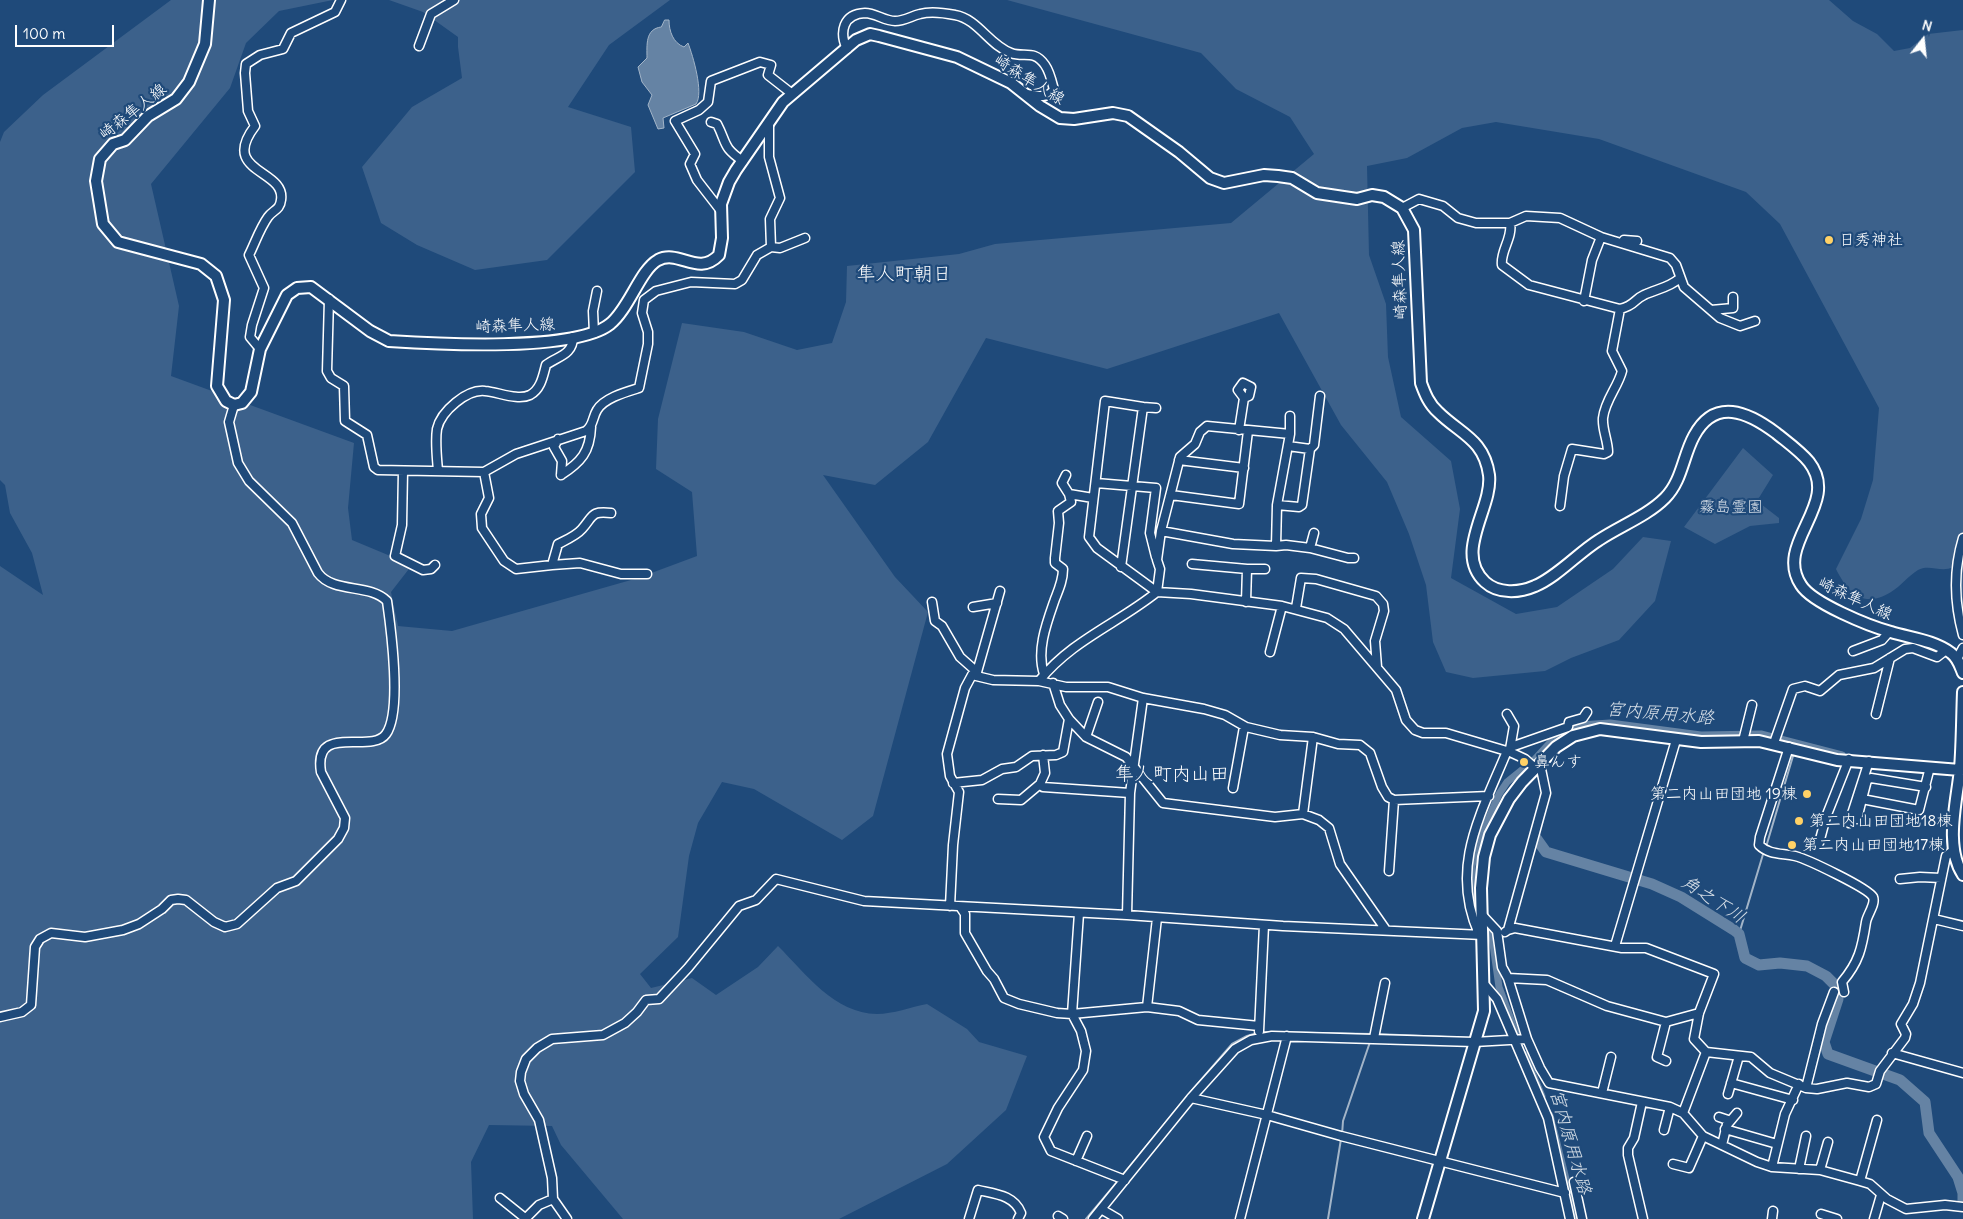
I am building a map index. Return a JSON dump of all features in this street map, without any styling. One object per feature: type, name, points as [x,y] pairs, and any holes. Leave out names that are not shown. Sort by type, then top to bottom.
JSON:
[{"type":"main road","name":"崎森隼人線","points":[[210,0],[205,44],[189,82],[176,99],[148,116],[125,140],[112,144],[100,159],[96,181],[103,224],[118,242],[201,264],[216,276],[224,300],[217,386],[226,401],[234,405],[242,403],[251,392],[260,349],[292,290],[301,287],[310,287],[329,299],[370,331],[389,341],[530,343],[594,333],[610,324],[649,269],[659,260],[673,258],[698,265],[715,259],[722,246],[721,211],[729,182],[783,102],[791,93],[863,36],[870,34],[957,57],[1010,83],[1027,94],[1040,106],[1060,118],[1074,119],[1113,113],[1128,116],[1179,152],[1210,178],[1224,183],[1264,175],[1278,176],[1292,178],[1317,193],[1357,200],[1379,196],[1392,200],[1402,208],[1414,230],[1420,383],[1432,406],[1474,440],[1488,470],[1489,492],[1475,536],[1474,547],[1474,562],[1478,574],[1485,583],[1498,590],[1506,591],[1538,585],[1597,540],[1649,509],[1665,497],[1677,481],[1693,437],[1702,424],[1713,415],[1727,411],[1751,416],[1763,424],[1802,454],[1816,474],[1819,487],[1817,501],[1793,560],[1795,574],[1806,593],[1822,603],[1889,632],[1926,641],[1946,650],[1957,659],[1963,674]]},
{"type":"main road","points":[[1963,692],[1961,770],[1954,850],[1963,875]]},
{"type":"main road","points":[[1422,1219],[1484,1011],[1485,985],[1481,935],[1483,916],[1481,888],[1484,858],[1490,835],[1508,799],[1571,731],[1600,729],[1676,740],[1743,737],[1775,739],[1789,747],[1837,760],[1849,759],[1961,770]]},
{"type":"street","points":[[260,349],[250,337],[264,288],[249,255],[268,216],[278,209],[282,199],[281,190],[274,180],[253,168],[245,150],[247,136],[255,126],[248,111],[244,73],[246,64],[260,54],[283,49],[291,33],[335,12],[342,0]]},
{"type":"street","points":[[419,46],[431,14],[454,0]]},
{"type":"street","points":[[847,49],[842,38],[843,28],[847,21],[857,15],[866,13],[892,21],[910,19],[927,13],[955,15],[968,19],[996,44],[1013,54],[1026,52],[1035,55],[1045,65],[1054,90],[1050,95],[1027,94]]},
{"type":"street","points":[[721,211],[697,180],[690,164],[695,154],[675,121],[699,110],[708,102],[712,80],[760,62],[771,65],[768,75],[791,93]]},
{"type":"street","points":[[710,122],[717,124],[722,142],[728,150],[743,161]]},
{"type":"street","points":[[769,124],[769,157],[780,198],[770,219],[771,247]]},
{"type":"street","points":[[1402,208],[1419,199],[1443,206],[1458,218],[1476,223],[1510,223],[1526,216],[1560,218],[1601,237],[1670,258],[1676,265],[1684,287],[1724,321],[1740,326],[1755,322]]},
{"type":"street","points":[[1510,223],[1511,228],[1501,260],[1502,265],[1529,285],[1584,301],[1620,308],[1631,306],[1643,295],[1658,291],[1680,278]]},
{"type":"street","points":[[1584,301],[1592,260],[1601,237]]},
{"type":"street","points":[[558,439],[554,447],[562,461],[561,475],[585,456],[597,409],[612,398],[639,388],[648,344],[648,332],[642,312],[644,300],[656,291],[691,282],[735,284],[742,280],[757,255],[771,247],[780,248],[805,238]]},
{"type":"street","points":[[1617,241],[1637,241]]},
{"type":"street","points":[[594,333],[592,311],[597,291]]},
{"type":"street","points":[[1711,310],[1733,308],[1733,297]]},
{"type":"street","points":[[329,299],[327,371],[331,378],[344,386],[345,421],[367,435],[374,467],[378,470],[484,472],[516,454],[558,439],[579,434],[591,427]]},
{"type":"street","points":[[1560,506],[1564,476],[1572,449],[1604,454],[1608,452],[1608,440],[1603,420],[1611,392],[1622,371],[1612,351],[1620,308]]},
{"type":"street","points":[[438,471],[437,429],[440,421],[456,402],[472,392],[483,390],[517,396],[530,395],[538,389],[546,365],[569,352],[573,346],[573,337]]},
{"type":"street","points":[[1277,505],[1299,507],[1302,505],[1310,449],[1314,445],[1320,396]]},
{"type":"street","points":[[1239,430],[1244,398]]},
{"type":"street","points":[[1156,408],[1105,401],[1089,537],[1097,548],[1157,592],[1191,594],[1296,608],[1334,622],[1344,629],[1396,690],[1406,720],[1415,730],[1423,733],[1446,733],[1509,750],[1538,766],[1546,793],[1508,930]]},
{"type":"street","points":[[0,1017],[22,1012],[31,1004],[35,947],[40,939],[52,933],[85,937],[123,930],[139,924],[162,909],[171,900],[178,899],[186,900],[214,922],[225,927],[231,926],[237,924],[277,888],[296,881],[338,839],[344,828],[344,818],[321,772],[320,764],[324,751],[329,745],[338,742],[378,740],[385,736],[392,722],[394,691],[393,646],[387,601],[369,591],[324,580],[318,573],[292,522],[249,481],[238,463],[229,422],[234,405]]},
{"type":"street","points":[[1121,567],[1143,407]]},
{"type":"street","points":[[1276,546],[1277,505],[1290,434],[1290,416]]},
{"type":"street","points":[[1157,560],[1161,531],[1180,460],[1185,451],[1195,444],[1200,432],[1207,426],[1290,434]]},
{"type":"street","points":[[1171,495],[1238,504],[1248,431]]},
{"type":"street","points":[[1288,446],[1310,449]]},
{"type":"street","points":[[1180,460],[1244,468]]},
{"type":"street","points":[[403,471],[402,525],[395,556],[424,570],[431,569],[435,565]]},
{"type":"street","points":[[484,472],[489,498],[480,520],[482,528],[504,561],[516,569],[580,563],[621,574],[647,574]]},
{"type":"street","points":[[1044,674],[1040,662],[1042,645],[1050,612],[1063,578],[1063,569],[1055,563],[1060,523],[1058,511],[1071,502],[1069,494],[1062,483],[1066,475]]},
{"type":"street","points":[[1039,681],[1074,646],[1157,592],[1160,569],[1150,533],[1156,488],[1096,483]]},
{"type":"street","points":[[1069,494],[1093,498]]},
{"type":"street","points":[[552,565],[558,544],[577,533],[590,516],[596,512],[611,513]]},
{"type":"street","points":[[1161,531],[1234,544],[1286,545],[1310,548],[1354,558]]},
{"type":"street","points":[[1310,548],[1314,533]]},
{"type":"street","points":[[1963,538],[1957,560],[1956,609],[1963,635]]},
{"type":"street","points":[[1192,564],[1265,569]]},
{"type":"street","points":[[1246,602],[1247,569]]},
{"type":"street","points":[[1296,608],[1301,578],[1316,579],[1376,596],[1383,604],[1384,611],[1375,641],[1376,667]]},
{"type":"street","points":[[950,906],[953,845],[959,792],[950,776],[947,754],[965,688],[975,674],[1000,591]]},
{"type":"street","points":[[932,602],[935,621],[942,626],[960,657],[975,674],[993,680],[1039,681],[1066,687],[1108,687],[1143,698],[1204,709],[1225,716],[1244,726],[1280,735],[1313,737],[1338,744],[1360,745],[1370,753],[1385,792],[1394,800],[1489,796]]},
{"type":"street","points":[[973,607],[997,603]]},
{"type":"street","points":[[1270,652],[1282,606]]},
{"type":"street","points":[[1853,651],[1882,640],[1889,632]]},
{"type":"street","points":[[1775,739],[1793,689],[1805,686],[1820,691],[1839,675],[1863,672],[1905,649],[1913,648],[1937,657],[1946,650]]},
{"type":"street","points":[[1957,659],[1963,648]]},
{"type":"street","points":[[1876,714],[1890,658]]},
{"type":"street","points":[[1053,684],[1057,691],[1060,705],[1069,719],[1086,737],[1126,757],[1162,804],[1275,816],[1303,814],[1319,820],[1329,828],[1340,864],[1386,930]]},
{"type":"street","points":[[1127,915],[1130,793],[1143,698]]},
{"type":"street","points":[[1086,737],[1098,702]]},
{"type":"street","points":[[1743,737],[1752,705]]},
{"type":"street","points":[[1509,750],[1571,731],[1569,722],[1583,718],[1587,712]]},
{"type":"street","points":[[567,1219],[553,1199],[552,1178],[539,1120],[524,1094],[520,1081],[526,1059],[537,1048],[552,1039],[603,1035],[624,1023],[637,1012],[646,1000],[659,1000],[739,906],[756,900],[776,879],[864,901],[961,908],[1127,915],[1264,925],[1481,935],[1468,898],[1466,872],[1468,852],[1509,750],[1514,726],[1507,714]]},
{"type":"street","points":[[953,783],[982,780],[1002,768],[1016,767],[1032,756],[1056,755],[1063,752],[1069,719]]},
{"type":"street","points":[[1233,788],[1244,726]]},
{"type":"street","points":[[1303,814],[1313,737]]},
{"type":"street","points":[[1615,946],[1676,740]]},
{"type":"street","points":[[1789,747],[1760,836],[1759,845],[1764,850],[1814,862],[1830,872],[1866,889],[1872,896],[1874,902],[1867,915],[1859,957],[1855,967],[1842,982],[1844,992]]},
{"type":"street","points":[[998,799],[1021,800],[1040,784],[1045,773],[1043,755]]},
{"type":"street","points":[[1819,843],[1826,817],[1849,759]]},
{"type":"street","points":[[1848,823],[1869,761]]},
{"type":"street","points":[[1862,800],[1919,810],[1930,767]]},
{"type":"street","points":[[1857,819],[1868,780],[1871,778],[1926,787]]},
{"type":"street","points":[[1040,784],[1044,787],[1130,793]]},
{"type":"street","points":[[1389,871],[1394,800]]},
{"type":"street","points":[[1497,936],[1514,928],[1660,952],[1714,974],[1699,1013],[1694,1039],[1706,1052],[1751,1058],[1770,1073],[1802,1086],[1847,1083],[1869,1087],[1876,1084],[1879,1074],[1892,1053],[1905,1038],[1906,1034],[1901,1024],[1913,1004],[1920,983],[1946,856],[1954,850]]},
{"type":"street","points":[[1900,879],[1920,877],[1942,878]]},
{"type":"street","points":[[961,908],[965,914],[964,933],[1004,998],[1038,1009],[1072,1014],[1147,1007],[1179,1012],[1198,1020],[1259,1026]]},
{"type":"street","points":[[1079,913],[1072,1014],[1082,1031],[1086,1051],[1083,1070],[1058,1108],[1044,1137],[1051,1150],[1125,1180]]},
{"type":"street","points":[[1483,916],[1497,931],[1502,967],[1508,978],[1527,1039],[1549,1083],[1670,1107],[1683,1113],[1703,1136],[1757,1162],[1772,1167],[1820,1170],[1870,1184],[1895,1205],[1906,1209],[1945,1205],[1962,1207]]},
{"type":"street","points":[[1147,1007],[1157,918]]},
{"type":"street","points":[[1934,919],[1963,926]]},
{"type":"street","points":[[1259,1038],[1263,987],[1264,925]]},
{"type":"street","points":[[1508,978],[1547,980],[1607,1006],[1666,1022],[1699,1013]]},
{"type":"street","points":[[1372,1036],[1385,982]]},
{"type":"street","points":[[1485,985],[1497,999],[1548,1118],[1570,1219]]},
{"type":"street","points":[[1772,1167],[1785,1114],[1802,1086],[1834,992]]},
{"type":"street","points":[[1666,1022],[1657,1057],[1666,1061]]},
{"type":"street","points":[[1093,1219],[1191,1098],[1235,1049],[1259,1038],[1287,1036],[1372,1036],[1474,1042],[1527,1039]]},
{"type":"street","points":[[1240,1219],[1287,1036]]},
{"type":"street","points":[[1683,1113],[1706,1052]]},
{"type":"street","points":[[1892,1053],[1963,1072]]},
{"type":"street","points":[[1728,1094],[1738,1056]]},
{"type":"street","points":[[1602,1093],[1612,1057]]},
{"type":"street","points":[[1731,1083],[1793,1100]]},
{"type":"street","points":[[1191,1098],[1267,1115],[1344,1137],[1439,1159],[1564,1192]]},
{"type":"street","points":[[1642,1102],[1634,1138],[1628,1148],[1628,1155],[1643,1219]]},
{"type":"street","points":[[1664,1130],[1670,1107]]},
{"type":"street","points":[[1726,1127],[1737,1113]]},
{"type":"street","points":[[1719,1117],[1728,1120],[1722,1145]]},
{"type":"street","points":[[1860,1181],[1877,1120]]},
{"type":"street","points":[[1726,1127],[1777,1144]]},
{"type":"street","points":[[1076,1161],[1087,1136]]},
{"type":"street","points":[[1673,1164],[1688,1168],[1703,1136]]},
{"type":"street","points":[[1799,1169],[1806,1136]]},
{"type":"street","points":[[1820,1170],[1828,1142]]},
{"type":"street","points":[[1574,1182],[1582,1219]]},
{"type":"street","points":[[969,1219],[978,1190],[1012,1199],[1018,1205],[1021,1213],[1018,1219]]},
{"type":"street","points":[[1874,1219],[1881,1195]]},
{"type":"street","points":[[500,1198],[525,1219],[540,1205],[553,1199]]},
{"type":"street","points":[[1101,1209],[1118,1219]]},
{"type":"street","points":[[1821,1214],[1837,1217],[1837,1219]]},
{"type":"green space","points":[[171,0],[333,0],[279,11],[246,43],[230,88],[151,184],[179,306],[171,376],[354,443],[348,508],[352,540],[412,565],[391,592],[398,626],[452,631],[638,578],[697,556],[692,492],[656,469],[658,419],[682,323],[744,332],[797,350],[832,343],[846,302],[847,266],[959,254],[995,244],[1231,223],[1314,154],[1290,117],[1236,89],[1201,53],[1007,0],[1829,0],[1853,21],[1877,34],[1894,51],[1910,48],[1928,34],[1963,30],[1963,626],[1953,567],[1949,569],[1922,568],[1891,592],[1872,599],[1864,599],[1851,591],[1836,569],[1861,519],[1873,480],[1879,408],[1780,224],[1746,192],[1599,139],[1496,122],[1462,128],[1407,158],[1367,166],[1369,255],[1386,304],[1388,357],[1401,417],[1451,461],[1460,509],[1451,578],[1516,614],[1557,607],[1613,569],[1643,537],[1671,541],[1655,601],[1619,640],[1571,658],[1545,671],[1473,678],[1446,672],[1433,642],[1426,585],[1409,534],[1387,482],[1341,425],[1279,313],[1107,369],[986,338],[928,442],[875,485],[823,475],[895,577],[928,612],[873,816],[842,840],[754,789],[722,782],[698,823],[689,856],[678,937],[640,974],[651,988],[692,978],[716,995],[758,967],[778,946],[810,980],[847,1007],[862,1012],[883,1014],[927,1004],[967,1029],[979,1042],[1027,1056],[1006,1110],[947,1164],[839,1219],[623,1219],[561,1145],[552,1126],[489,1125],[471,1162],[473,1219],[0,1219],[0,566],[43,595],[32,553],[10,513],[5,485],[0,480],[0,142],[4,132],[43,95]]},
{"type":"green space","points":[[389,0],[670,0],[609,45],[568,107],[631,127],[635,172],[547,260],[475,270],[417,245],[381,223],[362,167],[412,107],[462,78],[458,37],[423,12]]},
{"type":"green space","name":"霧島霊園","points":[[1743,448],[1773,475],[1757,501],[1779,518],[1779,523],[1750,526],[1715,544],[1684,527]]},
{"type":"shaded area","points":[[665,20],[669,20],[671,32],[677,43],[684,47],[688,43],[697,74],[699,92],[696,104],[663,118],[664,128],[658,129],[648,105],[652,95],[642,82],[638,67],[647,58],[647,43],[650,34],[656,28],[661,27]]},
{"type":"waterway","name":"宮内原用水路","points":[[1473,905],[1472,866],[1476,848],[1499,794],[1507,782],[1533,761],[1556,736],[1580,725],[1610,723],[1701,735],[1761,734],[1842,755]]},
{"type":"waterway","points":[[1766,847],[1793,756]]},
{"type":"waterway","name":"角之下川","points":[[1536,838],[1546,852],[1652,884],[1681,897],[1739,934],[1745,958],[1759,965],[1780,963],[1807,966],[1826,976],[1836,986],[1838,999],[1824,1042],[1828,1054],[1900,1080],[1925,1102],[1929,1133],[1958,1177],[1963,1193],[1963,1205]]},
{"type":"waterway","points":[[1739,934],[1764,851]]},
{"type":"waterway","name":"宮内原用水路","points":[[1491,930],[1499,987],[1517,1036]]},
{"type":"waterway","points":[[1262,1032],[1372,1034]]},
{"type":"waterway","points":[[1121,1177],[1232,1044],[1257,1033]]},
{"type":"waterway","points":[[1376,1034],[1471,1038]]},
{"type":"waterway","points":[[1342,1135],[1343,1121],[1370,1042]]},
{"type":"waterway","name":"宮内原用水路","points":[[1525,1055],[1542,1096]]},
{"type":"waterway","name":"宮内原用水路","points":[[1550,1115],[1576,1219]]},
{"type":"waterway","points":[[1328,1219],[1341,1139]]},
{"type":"waterway","points":[[1086,1219],[1118,1181]]},
{"type":"place","name":"日秀神社","points":[[1829,240]]},
{"type":"place","name":"鼻んす","points":[[1524,762]]},
{"type":"place","name":"第二内山田団地 19棟","points":[[1807,794]]},
{"type":"place","name":"第二内山田団地18棟","points":[[1799,821]]},
{"type":"place","name":"第二内山田団地17棟","points":[[1792,845]]},
{"type":"district","name":"隼人町朝日","points":[[904,275]]},
{"type":"district","name":"隼人町内山田","points":[[1172,775]]}]
